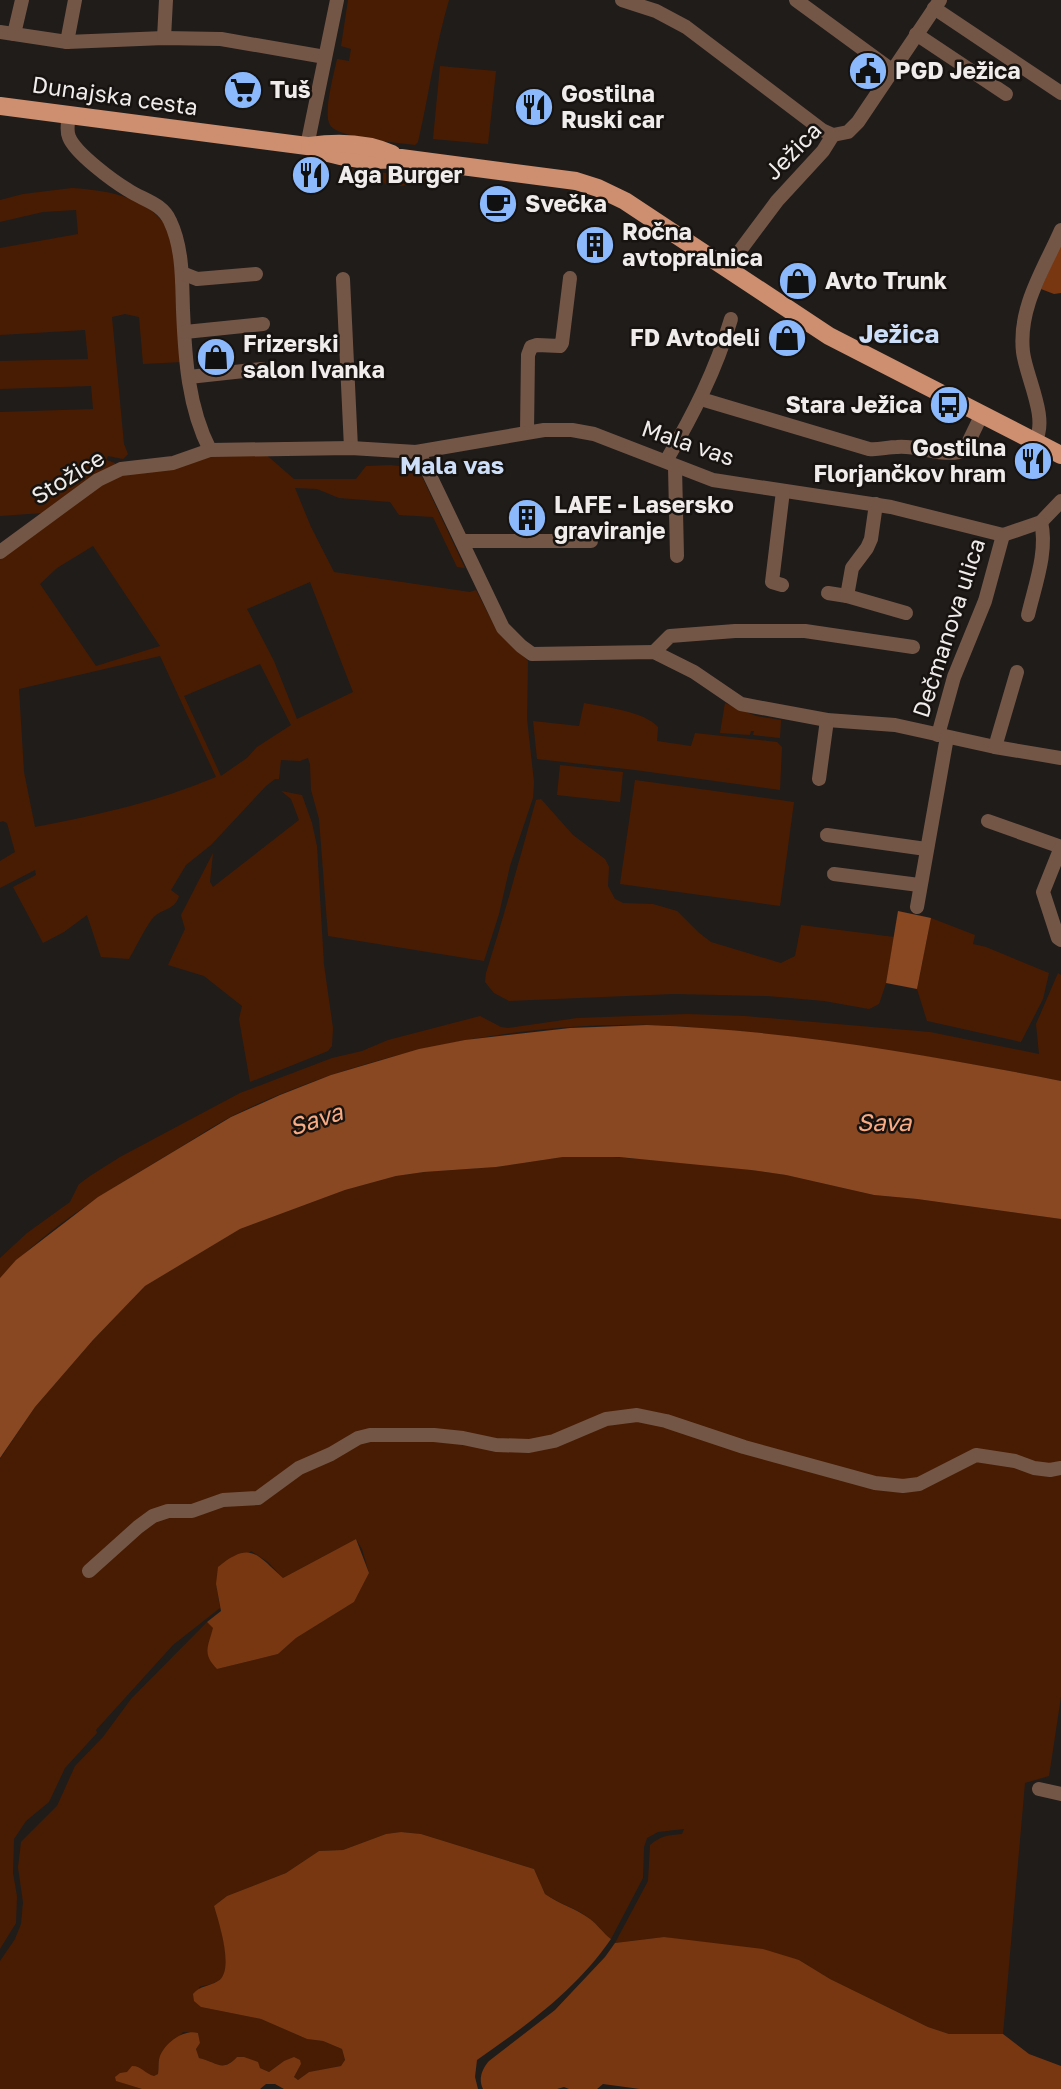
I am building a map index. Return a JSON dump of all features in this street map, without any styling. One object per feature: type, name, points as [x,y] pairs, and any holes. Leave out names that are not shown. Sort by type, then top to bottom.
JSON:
[{"type":"main road","name":"Dunajska cesta","points":[[0,106],[307,146],[337,143],[382,149],[401,158],[552,177],[591,185],[625,201],[830,335],[1061,455]]},
{"type":"street","points":[[22,0],[7,33],[66,42],[164,38],[243,41],[325,57]]},
{"type":"street","points":[[66,42],[75,0]]},
{"type":"street","points":[[164,38],[166,0]]},
{"type":"street","points":[[307,146],[337,0]]},
{"type":"street","points":[[622,0],[656,11],[686,27],[822,130],[833,135]]},
{"type":"street","points":[[796,0],[893,71]]},
{"type":"street","name":"Ježica","points":[[727,268],[777,201],[823,151],[833,135],[845,133],[855,126],[937,3],[1061,93]]},
{"type":"street","points":[[916,34],[1006,94]]},
{"type":"street","points":[[69,116],[68,133],[73,143],[128,190],[158,206],[168,217],[176,234],[182,273],[193,411],[210,450]]},
{"type":"street","points":[[1035,442],[1039,435],[1038,415],[1023,351],[1024,334],[1034,283],[1061,230]]},
{"type":"street","points":[[182,273],[197,279],[256,274]]},
{"type":"street","points":[[527,431],[528,355],[531,347],[560,346],[562,343],[570,278]]},
{"type":"street","points":[[343,279],[351,448]]},
{"type":"street","points":[[677,556],[671,464],[716,364],[731,318]]},
{"type":"street","points":[[185,332],[263,324]]},
{"type":"street","points":[[189,377],[262,369]]},
{"type":"street","points":[[701,399],[869,449],[882,450],[897,446],[938,453],[959,452],[968,443],[982,414]]},
{"type":"street","name":"Mala vas","points":[[210,450],[351,448],[416,452],[527,431],[572,430],[594,435],[713,480],[876,505],[1003,535]]},
{"type":"street","name":"Stožice","points":[[0,552],[51,512],[108,474],[138,466],[173,463],[210,450]]},
{"type":"street","points":[[416,452],[424,461],[503,628],[532,654],[654,652],[694,672],[741,704],[827,720],[895,725],[1061,758]]},
{"type":"street","points":[[782,585],[772,582],[783,491]]},
{"type":"street","points":[[1003,535],[1041,522],[1061,501]]},
{"type":"street","points":[[847,596],[852,568],[871,539],[876,505]]},
{"type":"street","points":[[1028,615],[1041,556],[1041,522]]},
{"type":"street","name":"Dečmanova ulica","points":[[916,907],[942,736],[954,677],[985,601],[1003,535]]},
{"type":"street","points":[[462,541],[591,541]]},
{"type":"street","points":[[828,593],[906,612]]},
{"type":"street","points":[[654,652],[670,636],[735,631],[805,631],[913,647]]},
{"type":"street","points":[[995,747],[1017,672]]},
{"type":"street","points":[[819,779],[827,720]]},
{"type":"street","points":[[988,821],[1061,847],[1044,892],[1058,938],[1061,940]]},
{"type":"street","points":[[827,835],[926,849]]},
{"type":"street","points":[[834,874],[919,885]]},
{"type":"street","points":[[89,1572],[153,1516],[168,1511],[192,1511],[223,1500],[258,1498],[299,1468],[358,1438],[377,1434],[434,1435],[496,1445],[530,1446],[554,1441],[606,1419],[637,1416],[666,1420],[744,1447],[875,1483],[903,1486],[919,1484],[976,1455],[1015,1461],[1034,1468],[1061,1468]]},
{"type":"street","points":[[1039,1790],[1061,1794]]},
{"type":"shaded area","points":[[348,0],[449,0],[418,142],[415,145],[356,137],[335,130],[330,125],[328,102],[337,59],[349,61],[351,49],[341,46]]},
{"type":"shaded area","points":[[440,66],[496,71],[488,144],[433,139]]},
{"type":"shaded area","points":[[347,168],[434,179],[401,186],[354,179]]},
{"type":"shaded area","points":[[72,188],[102,191],[130,199],[154,212],[164,223],[172,236],[183,362],[143,364],[139,317],[125,314],[112,317],[124,444],[128,454],[123,459],[108,456],[106,460],[115,463],[115,467],[43,513],[0,516],[0,412],[93,409],[91,386],[0,389],[0,361],[88,359],[85,330],[0,335],[0,248],[78,234],[76,210],[43,212],[0,222],[0,200],[23,194]]},
{"type":"shaded area","points":[[1061,243],[1061,293],[1054,294],[1041,289]]},
{"type":"shaded area","points":[[263,452],[294,479],[356,479],[366,466],[418,468],[465,568],[457,567],[433,517],[399,515],[390,502],[339,498],[317,489],[295,488],[334,572],[470,592],[476,590],[495,627],[528,661],[527,719],[534,782],[533,798],[510,866],[484,961],[328,936],[319,819],[311,790],[308,758],[300,761],[281,760],[279,779],[266,786],[211,845],[186,865],[171,890],[179,896],[177,901],[152,919],[129,959],[101,957],[87,915],[43,943],[13,887],[36,875],[35,870],[0,888],[0,861],[15,852],[7,823],[0,822],[0,558],[112,477],[226,453]],"holes":[[[93,546],[160,646],[96,666],[40,584],[57,568]],[[310,582],[353,692],[297,719],[274,661],[247,609]],[[160,656],[216,777],[127,807],[35,827],[24,772],[19,689]],[[260,664],[291,725],[257,747],[247,758],[221,776],[184,696]]]},
{"type":"shaded area","points":[[584,703],[623,710],[643,717],[658,727],[657,741],[691,746],[695,733],[777,742],[782,747],[780,790],[537,759],[533,721],[579,726]]},
{"type":"shaded area","points":[[725,703],[756,716],[781,720],[780,738],[753,735],[754,731],[751,731],[750,735],[720,733]]},
{"type":"shaded area","points":[[560,765],[623,772],[620,802],[557,795]]},
{"type":"shaded area","points":[[635,780],[794,802],[780,906],[620,884]]},
{"type":"shaded area","points":[[281,791],[302,795],[317,846],[324,965],[333,1028],[332,1046],[328,1051],[250,1082],[239,1019],[242,1006],[204,976],[168,965],[185,929],[181,915],[213,853],[210,882],[213,887],[299,820],[291,799]]},
{"type":"shaded area","points":[[541,799],[573,835],[605,859],[609,867],[608,886],[615,899],[623,903],[653,904],[677,911],[711,942],[781,963],[795,956],[801,925],[894,937],[886,983],[879,1004],[869,1009],[824,1001],[767,996],[674,994],[509,1001],[494,993],[485,982],[486,973],[536,800]]},
{"type":"shaded area","points":[[931,918],[975,935],[973,944],[1049,973],[1043,999],[1021,1042],[927,1021],[917,989]]},
{"type":"shaded area","points":[[1058,973],[1061,975],[1061,1081],[886,1051],[781,1037],[650,1025],[544,1029],[436,1046],[331,1075],[232,1116],[78,1212],[37,1243],[0,1278],[0,1258],[27,1233],[70,1202],[79,1184],[120,1157],[240,1093],[388,1040],[480,1016],[508,1028],[577,1018],[687,1014],[745,1016],[930,1032],[1039,1054],[1036,1024]]},
{"type":"shaded area","points":[[600,1156],[716,1165],[786,1175],[874,1195],[1061,1219],[1061,1697],[1049,1776],[1025,1783],[1003,2034],[949,2034],[928,2027],[830,1979],[799,1960],[664,1937],[615,1943],[648,1881],[650,1845],[665,1837],[682,1834],[684,1829],[658,1832],[647,1838],[643,1878],[611,1939],[585,1915],[545,1894],[534,1869],[421,1834],[401,1832],[386,1834],[343,1850],[319,1851],[286,1873],[227,1896],[214,1906],[226,1955],[225,1973],[221,1979],[199,1987],[201,2007],[261,2019],[307,2039],[323,2041],[342,2049],[345,2061],[341,2066],[309,2072],[298,2080],[294,2077],[301,2064],[284,2061],[269,2072],[237,2057],[232,2062],[219,2065],[199,2058],[196,2049],[200,2043],[198,2033],[183,2032],[159,2059],[158,2074],[154,2076],[127,2072],[117,2081],[142,2089],[0,2089],[0,1961],[15,1939],[21,1924],[23,1902],[18,1867],[21,1842],[57,1806],[75,1766],[103,1737],[131,1699],[207,1622],[213,1628],[217,1669],[278,1654],[296,1638],[354,1602],[369,1573],[356,1539],[283,1578],[268,1562],[251,1551],[216,1584],[220,1608],[173,1645],[96,1730],[97,1733],[65,1768],[49,1802],[26,1821],[14,1839],[16,1923],[0,1949],[0,1459],[35,1407],[93,1340],[145,1286],[240,1229],[345,1190],[396,1176],[496,1167],[563,1157]]},
{"type":"shaded area","points":[[356,1539],[369,1573],[354,1602],[296,1638],[278,1654],[217,1669],[212,1664],[208,1645],[213,1628],[207,1622],[221,1611],[216,1584],[218,1567],[238,1554],[253,1554],[283,1578]]},
{"type":"shaded area","points":[[386,1834],[421,1834],[534,1869],[545,1894],[585,1915],[611,1939],[566,1990],[532,2020],[477,2060],[475,2077],[478,2089],[284,2089],[275,2084],[266,2084],[260,2089],[142,2089],[116,2081],[115,2077],[127,2072],[132,2066],[154,2076],[158,2074],[159,2058],[166,2046],[181,2035],[193,2032],[198,2033],[200,2043],[196,2049],[199,2058],[219,2065],[232,2062],[237,2057],[244,2057],[258,2062],[260,2068],[269,2072],[294,2057],[300,2060],[301,2064],[294,2077],[298,2080],[309,2072],[341,2066],[345,2060],[342,2049],[323,2041],[307,2039],[261,2019],[201,2007],[194,2001],[193,1994],[218,1981],[223,1976],[225,1967],[226,1957],[214,1906],[227,1896],[286,1873],[319,1851],[343,1850]]},
{"type":"shaded area","points":[[664,1937],[763,1949],[799,1960],[830,1979],[928,2027],[949,2034],[1003,2034],[1029,2054],[1061,2066],[1061,2089],[640,2089],[603,2084],[597,2089],[483,2089],[482,2074],[489,2061],[555,2010],[615,1943]]},
{"type":"water","points":[[898,911],[931,918],[917,989],[886,983]]},
{"type":"water","name":"Sava","points":[[647,1025],[751,1032],[855,1045],[1061,1081],[1061,1219],[874,1195],[751,1170],[619,1157],[563,1157],[496,1167],[396,1176],[345,1190],[240,1229],[145,1286],[93,1340],[35,1407],[0,1458],[0,1278],[16,1260],[98,1197],[231,1117],[331,1075],[419,1049],[465,1040],[570,1028]]},
{"type":"place","name":"PGD Ježica","points":[[868,71]]},
{"type":"place","name":"Tuš","points":[[243,90]]},
{"type":"place","name":"Gostilna Ruski car","points":[[534,107]]},
{"type":"place","name":"Aga Burger","points":[[311,175]]},
{"type":"place","name":"Svečka","points":[[498,204]]},
{"type":"place","name":"Ročna avtopralnica","points":[[595,245]]},
{"type":"place","name":"Avto Trunk","points":[[798,281]]},
{"type":"place","name":"FD Avtodeli","points":[[787,338]]},
{"type":"place","name":"Frizerski salon Ivanka","points":[[216,357]]},
{"type":"place","name":"Stara Ježica","points":[[949,405]]},
{"type":"place","name":"Gostilna Florjančkov hram","points":[[1033,461]]},
{"type":"place","name":"LAFE - Lasersko graviranje","points":[[527,518]]},
{"type":"district","name":"Ježica","points":[[899,334]]},
{"type":"district","name":"Mala vas","points":[[452,466]]}]
